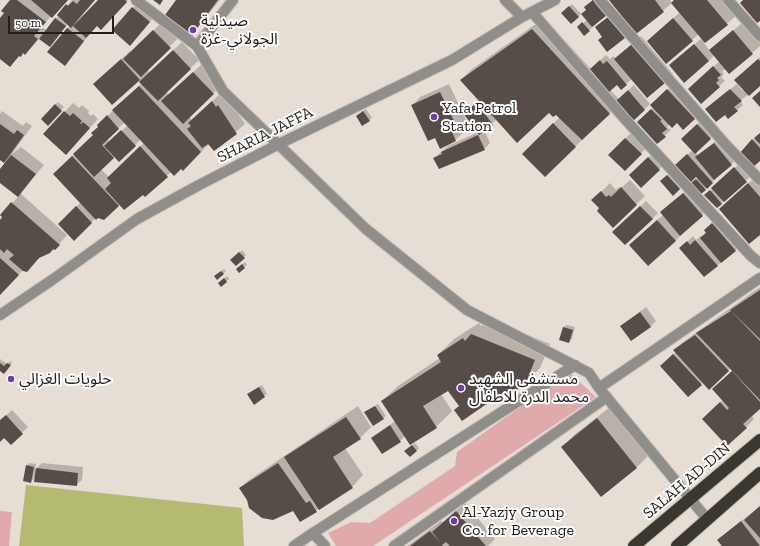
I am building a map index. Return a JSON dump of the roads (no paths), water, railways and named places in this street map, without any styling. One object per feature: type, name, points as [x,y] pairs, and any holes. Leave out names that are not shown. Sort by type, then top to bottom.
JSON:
[{"type":"highway","name":"SALAH AD-DIN","points":[[634,546],[760,440]]},
{"type":"highway","points":[[676,546],[760,473]]},
{"type":"street","points":[[136,0],[198,46],[223,91],[366,229],[467,310],[589,373],[599,388],[707,519]]},
{"type":"street","points":[[198,46],[234,0]]},
{"type":"street","points":[[505,0],[522,17]]},
{"type":"street","name":"SHARIA JAFFA","points":[[0,315],[137,219],[198,185],[279,144],[452,60],[522,17],[556,0]]},
{"type":"street","points":[[600,0],[726,145],[760,180]]},
{"type":"street","points":[[728,0],[760,36]]},
{"type":"street","points":[[532,12],[624,118],[751,256],[760,263]]},
{"type":"street","points":[[599,388],[760,278]]},
{"type":"street","points":[[294,546],[575,365]]},
{"type":"street","points":[[394,546],[607,397]]},
{"type":"street","points":[[313,533],[325,546]]},
{"type":"place","name":"صيدلية الجولاني-غزة","points":[[193,30]]},
{"type":"place","name":"Yafa Petrol Station","points":[[434,117]]},
{"type":"place","name":"حلويات الغزالي","points":[[11,379]]},
{"type":"place","name":"مستشفى الشهيد محمد الدرة للاطفال","points":[[461,388]]},
{"type":"place","name":"Al-Yazjy Group Co. for Beverage","points":[[454,521]]}]
